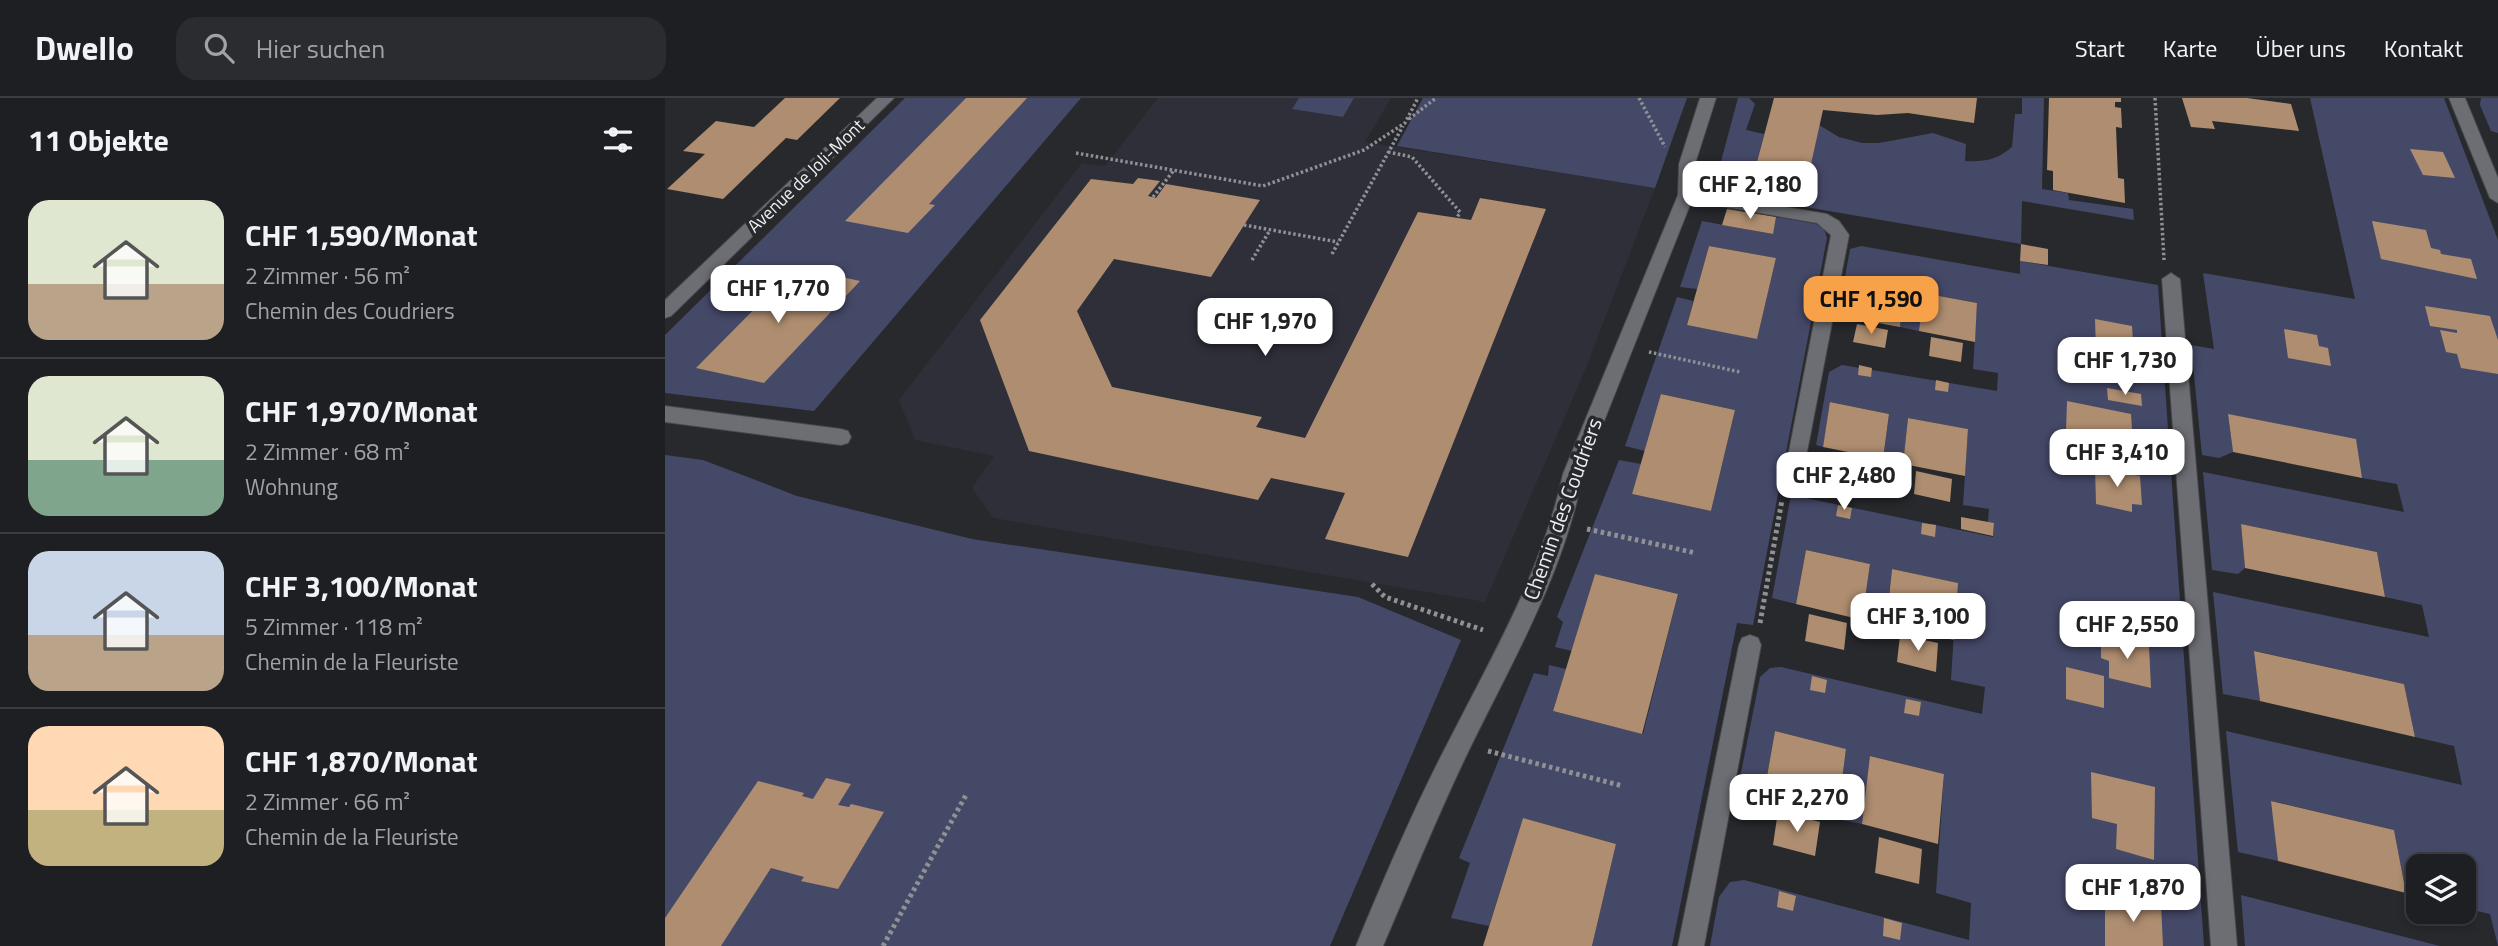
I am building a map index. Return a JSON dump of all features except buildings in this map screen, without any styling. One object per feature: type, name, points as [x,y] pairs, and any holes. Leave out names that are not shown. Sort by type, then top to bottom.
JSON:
[{"type":"street","name":"Avenue de Joli-Mont","points":[[665,311],[886,98]]},
{"type":"street","name":"Chemin des Coudriers","points":[[1369,946],[1460,743],[1514,641],[1563,523],[1573,474],[1686,195],[1686,164],[1707,98]]},
{"type":"street","points":[[2457,98],[2498,198]]},
{"type":"street","points":[[1686,195],[1821,218],[1833,225],[1840,235],[1793,482]]},
{"type":"street","points":[[2171,279],[2224,946]]},
{"type":"street","points":[[665,414],[841,437]]},
{"type":"street","points":[[1691,946],[1750,645]]},
{"type":"path","points":[[1332,254],[1417,98]]},
{"type":"path","points":[[1076,153],[1263,186],[1364,150],[1405,123],[1436,98]]},
{"type":"path","points":[[1639,98],[1665,148],[1673,155]]},
{"type":"path","points":[[2155,98],[2165,274],[2171,279]]},
{"type":"path","points":[[1388,152],[1412,157],[1459,212],[1457,218]]},
{"type":"path","points":[[1153,197],[1174,170]]},
{"type":"path","points":[[1244,225],[1338,242]]},
{"type":"path","points":[[1252,260],[1270,230]]},
{"type":"path","points":[[1659,354],[1739,372]]},
{"type":"path","points":[[1750,645],[1760,626],[1784,493],[1793,482]]},
{"type":"path","points":[[1592,530],[1696,553]]},
{"type":"path","points":[[1372,584],[1385,597],[1483,630]]},
{"type":"path","points":[[1501,755],[1623,786]]},
{"type":"path","points":[[883,946],[966,795]]},
{"type":"shaded area","points":[[905,98],[1081,98],[814,411],[665,393],[665,335]]},
{"type":"shaded area","points":[[1158,98],[1391,98],[1365,142],[1655,188],[1586,368],[1485,602],[993,518],[972,488],[994,456],[915,440],[899,400],[1082,163],[1105,166]]},
{"type":"shaded area","points":[[1299,98],[1354,98],[1343,117],[1292,109]]},
{"type":"shaded area","points":[[1423,98],[1687,98],[1655,188],[1397,146]]},
{"type":"shaded area","points":[[1738,98],[1749,98],[1755,104],[1746,130],[1764,134],[1754,173],[1806,182],[1819,125],[1839,137],[1862,143],[1879,143],[1933,133],[1966,144],[1965,161],[1984,160],[2001,155],[2012,147],[2015,114],[2022,114],[2022,98],[2044,98],[2042,189],[2068,193],[2069,200],[2133,209],[2134,220],[2022,201],[2021,244],[1713,191]]},
{"type":"shaded area","points":[[2310,98],[2444,98],[2498,240],[2498,946],[2490,914],[2476,911],[2476,854],[2406,854],[2406,893],[2394,830],[2272,801],[2278,861],[2238,852],[2226,731],[2462,785],[2454,746],[2415,737],[2404,684],[2255,651],[2260,701],[2223,694],[2213,592],[2429,637],[2422,605],[2385,597],[2377,552],[2241,524],[2245,568],[2238,574],[2212,570],[2203,472],[2404,512],[2397,484],[2362,478],[2228,414],[2233,452],[2219,458],[2202,455],[2191,345],[2214,349],[2203,273],[2355,299]]},
{"type":"shaded area","points":[[2481,98],[2498,98],[2498,133],[2491,131],[2480,105]]},
{"type":"shaded area","points":[[1776,217],[1816,224],[1824,229],[1827,238],[1753,625],[1737,623],[1672,946],[1592,946],[1616,844],[1523,818],[1489,926],[1451,918],[1470,863],[1459,858],[1534,673],[1548,676],[1549,665],[1566,669],[1553,711],[1643,734],[1678,594],[1595,574],[1572,651],[1555,647],[1563,622],[1557,617],[1619,460],[1641,464],[1632,494],[1711,511],[1735,410],[1662,394],[1645,451],[1625,446],[1677,297],[1693,301],[1687,325],[1757,338],[1776,258],[1709,246],[1697,289],[1680,287],[1702,221],[1772,234]]},
{"type":"shaded area","points":[[1861,246],[2020,274],[2020,261],[2158,285],[2204,946],[1710,946],[1719,897],[1730,882],[1744,880],[1969,940],[1971,903],[1936,893],[1944,774],[1871,756],[1862,824],[1837,819],[1846,749],[1775,731],[1763,799],[1737,793],[1760,677],[1770,668],[1781,667],[1982,714],[1985,687],[1951,680],[1957,583],[1892,569],[1887,611],[1864,606],[1870,564],[1806,550],[1796,604],[1772,598],[1791,495],[1993,537],[1994,524],[1988,522],[1989,509],[1963,505],[1968,429],[1908,418],[1903,464],[1883,459],[1889,414],[1831,402],[1823,447],[1816,445],[1829,372],[1842,365],[1997,391],[1998,373],[1973,369],[1977,303],[1923,293],[1919,331],[1900,327],[1904,290],[1851,280],[1845,317],[1838,316],[1850,249]]},
{"type":"shaded area","points":[[665,455],[703,460],[797,496],[972,539],[1358,597],[1461,640],[1330,946],[665,946]]},
{"type":"shaded area","points":[[2241,895],[2440,946],[2245,946]]}]
